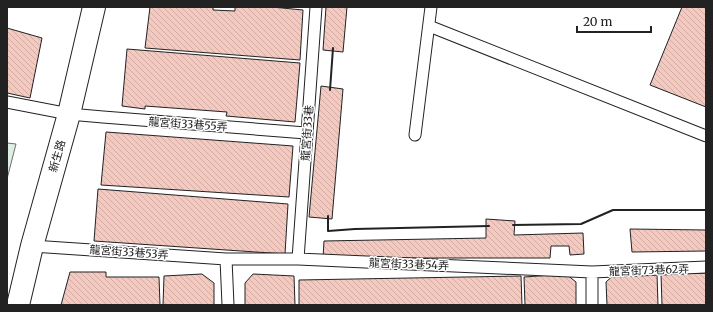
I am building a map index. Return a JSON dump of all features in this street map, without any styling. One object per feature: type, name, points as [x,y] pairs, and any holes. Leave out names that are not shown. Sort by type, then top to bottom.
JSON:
[{"type":"street","name":"新生路","points":[[18,305],[32,246],[69,114],[94,7]]},
{"type":"lane","name":"龍宮街33巷","points":[[298,260],[316,7]]},
{"type":"lane","points":[[415,135],[431,7]]},
{"type":"lane","points":[[429,26],[706,136]]},
{"type":"lane","name":"龍宮街33巷55弄","points":[[7,102],[69,114],[306,133]]},
{"type":"lane","name":"龍宮街33巷53弄","points":[[32,246],[226,258]]},
{"type":"lane","points":[[226,258],[228,305]]},
{"type":"lane","name":"龍宮街33巷54弄","points":[[226,258],[592,272]]},
{"type":"lane","name":"龍宮街73巷62弄","points":[[592,272],[706,267]]},
{"type":"lane","points":[[592,272],[592,305]]},
{"type":"green space","points":[[7,143],[16,144],[7,179]]},
{"type":"building","points":[[150,7],[213,7],[213,10],[235,11],[235,7],[272,7],[303,10],[300,60],[145,48]]},
{"type":"building","points":[[326,7],[347,7],[343,52],[323,50]]},
{"type":"building","points":[[682,7],[706,7],[706,107],[650,85]]},
{"type":"building","points":[[7,28],[42,38],[30,98],[7,93]]},
{"type":"building","points":[[127,49],[300,63],[295,122],[226,116],[227,112],[145,106],[145,109],[122,106]]},
{"type":"building","points":[[321,86],[343,89],[332,219],[309,217]]},
{"type":"building","points":[[106,132],[293,146],[289,197],[101,185]]},
{"type":"building","points":[[98,189],[288,204],[285,254],[94,241]]},
{"type":"building","points":[[486,219],[515,221],[514,235],[583,233],[584,254],[570,255],[569,246],[551,246],[550,258],[323,258],[324,241],[486,238]]},
{"type":"building","points":[[630,229],[706,230],[706,251],[632,252]]},
{"type":"building","points":[[70,272],[106,272],[106,277],[159,277],[160,305],[61,305]]},
{"type":"building","points":[[616,273],[657,274],[658,305],[607,305],[606,282]]},
{"type":"building","points":[[706,273],[706,305],[662,305],[661,274]]},
{"type":"building","points":[[202,274],[214,283],[214,305],[163,305],[164,276]]},
{"type":"building","points":[[253,274],[294,276],[295,305],[245,305],[245,283]]},
{"type":"building","points":[[566,274],[576,282],[576,305],[525,305],[524,277]]},
{"type":"building","points":[[521,276],[522,305],[299,305],[299,280]]},
{"type":"wall","points":[[330,90],[333,48]]},
{"type":"wall","points":[[513,225],[581,224],[613,210],[706,210]]},
{"type":"wall","points":[[328,216],[328,231],[489,226]]}]
